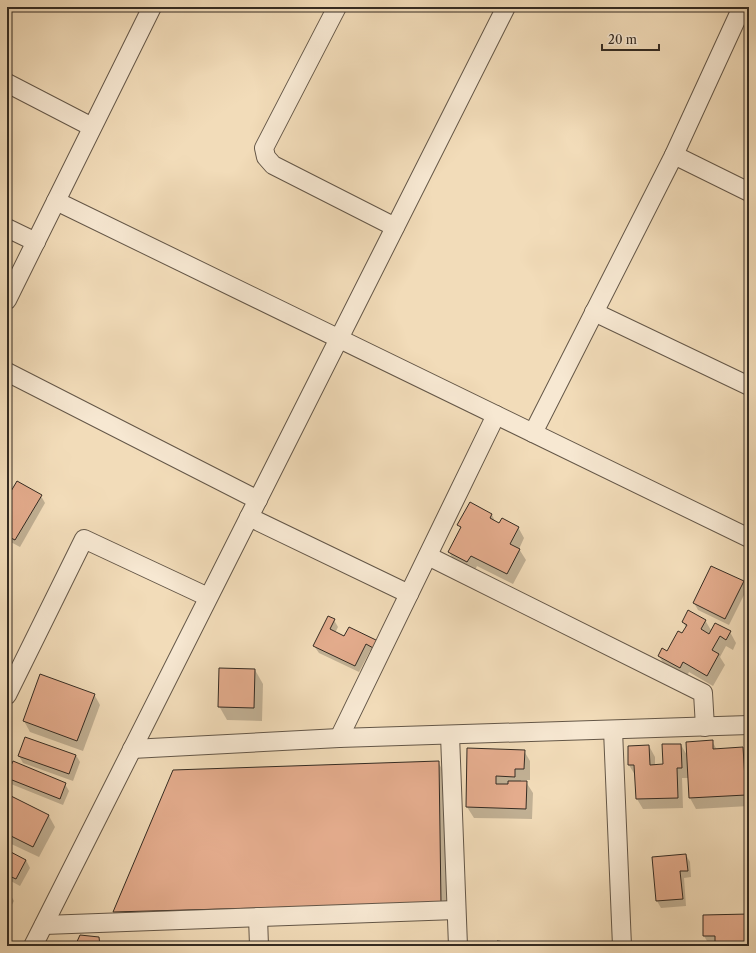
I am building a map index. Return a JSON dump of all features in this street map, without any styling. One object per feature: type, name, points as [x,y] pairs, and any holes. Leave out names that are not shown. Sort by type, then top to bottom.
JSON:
[{"type":"street","points":[[7,300],[152,7]]},
{"type":"street","points":[[337,7],[264,148],[266,157],[273,164],[395,227]]},
{"type":"street","points":[[33,946],[506,7]]},
{"type":"street","points":[[533,433],[674,154],[742,7]]},
{"type":"street","points":[[7,83],[92,128]]},
{"type":"street","points":[[674,154],[749,192]]},
{"type":"street","points":[[56,201],[749,538]]},
{"type":"street","points":[[7,228],[36,242]]},
{"type":"street","points":[[594,312],[749,386]]},
{"type":"street","points":[[7,372],[258,500]]},
{"type":"street","points":[[339,738],[496,415]]},
{"type":"street","points":[[249,517],[409,594]]},
{"type":"street","points":[[7,696],[84,539],[208,598]]},
{"type":"street","points":[[428,556],[703,692],[705,727]]},
{"type":"street","points":[[132,749],[339,738],[749,725]]},
{"type":"street","points":[[613,730],[622,946]]},
{"type":"street","points":[[450,735],[458,946]]},
{"type":"street","points":[[44,925],[456,910]]},
{"type":"street","points":[[258,917],[259,946]]},
{"type":"building","points":[[17,481],[42,495],[15,540],[7,536],[7,498]]},
{"type":"building","points":[[470,502],[492,514],[490,518],[499,523],[502,518],[519,527],[510,544],[520,549],[507,574],[471,556],[467,562],[448,552],[461,527],[457,525]]},
{"type":"building","points":[[711,566],[744,581],[725,619],[693,603]]},
{"type":"building","points":[[688,610],[706,620],[701,629],[709,634],[715,623],[731,631],[726,640],[720,636],[712,650],[719,654],[707,676],[683,662],[680,668],[658,656],[662,648],[667,651],[678,631],[682,633],[687,625],[682,622]]},
{"type":"building","points":[[328,616],[335,619],[330,629],[344,636],[349,627],[378,641],[375,649],[366,644],[355,666],[313,646]]},
{"type":"building","points":[[219,668],[255,669],[254,708],[218,707]]},
{"type":"building","points":[[40,674],[95,694],[77,741],[23,721]]},
{"type":"building","points":[[25,737],[76,755],[69,774],[18,756]]},
{"type":"building","points":[[713,740],[713,749],[743,747],[746,795],[689,798],[686,742]]},
{"type":"building","points":[[662,744],[681,744],[682,768],[677,768],[678,798],[636,799],[634,765],[628,765],[628,746],[649,745],[650,765],[663,764]]},
{"type":"building","points":[[467,748],[525,750],[524,769],[515,769],[515,777],[496,776],[496,784],[508,784],[508,781],[527,781],[526,809],[466,807]]},
{"type":"building","points":[[13,761],[66,783],[60,799],[7,778]]},
{"type":"building","points":[[439,761],[441,903],[113,912],[173,770]]},
{"type":"building","points":[[7,794],[49,815],[33,847],[7,834]]},
{"type":"building","points":[[7,850],[26,860],[16,879],[7,875]]},
{"type":"building","points":[[686,854],[688,871],[680,871],[683,899],[656,901],[652,857]]},
{"type":"building","points":[[749,914],[749,943],[736,944],[736,946],[715,946],[715,936],[703,936],[703,915]]},
{"type":"building","points":[[80,935],[99,937],[100,946],[75,946]]},
{"type":"building","points":[[497,941],[523,944],[523,946],[497,946]]}]
